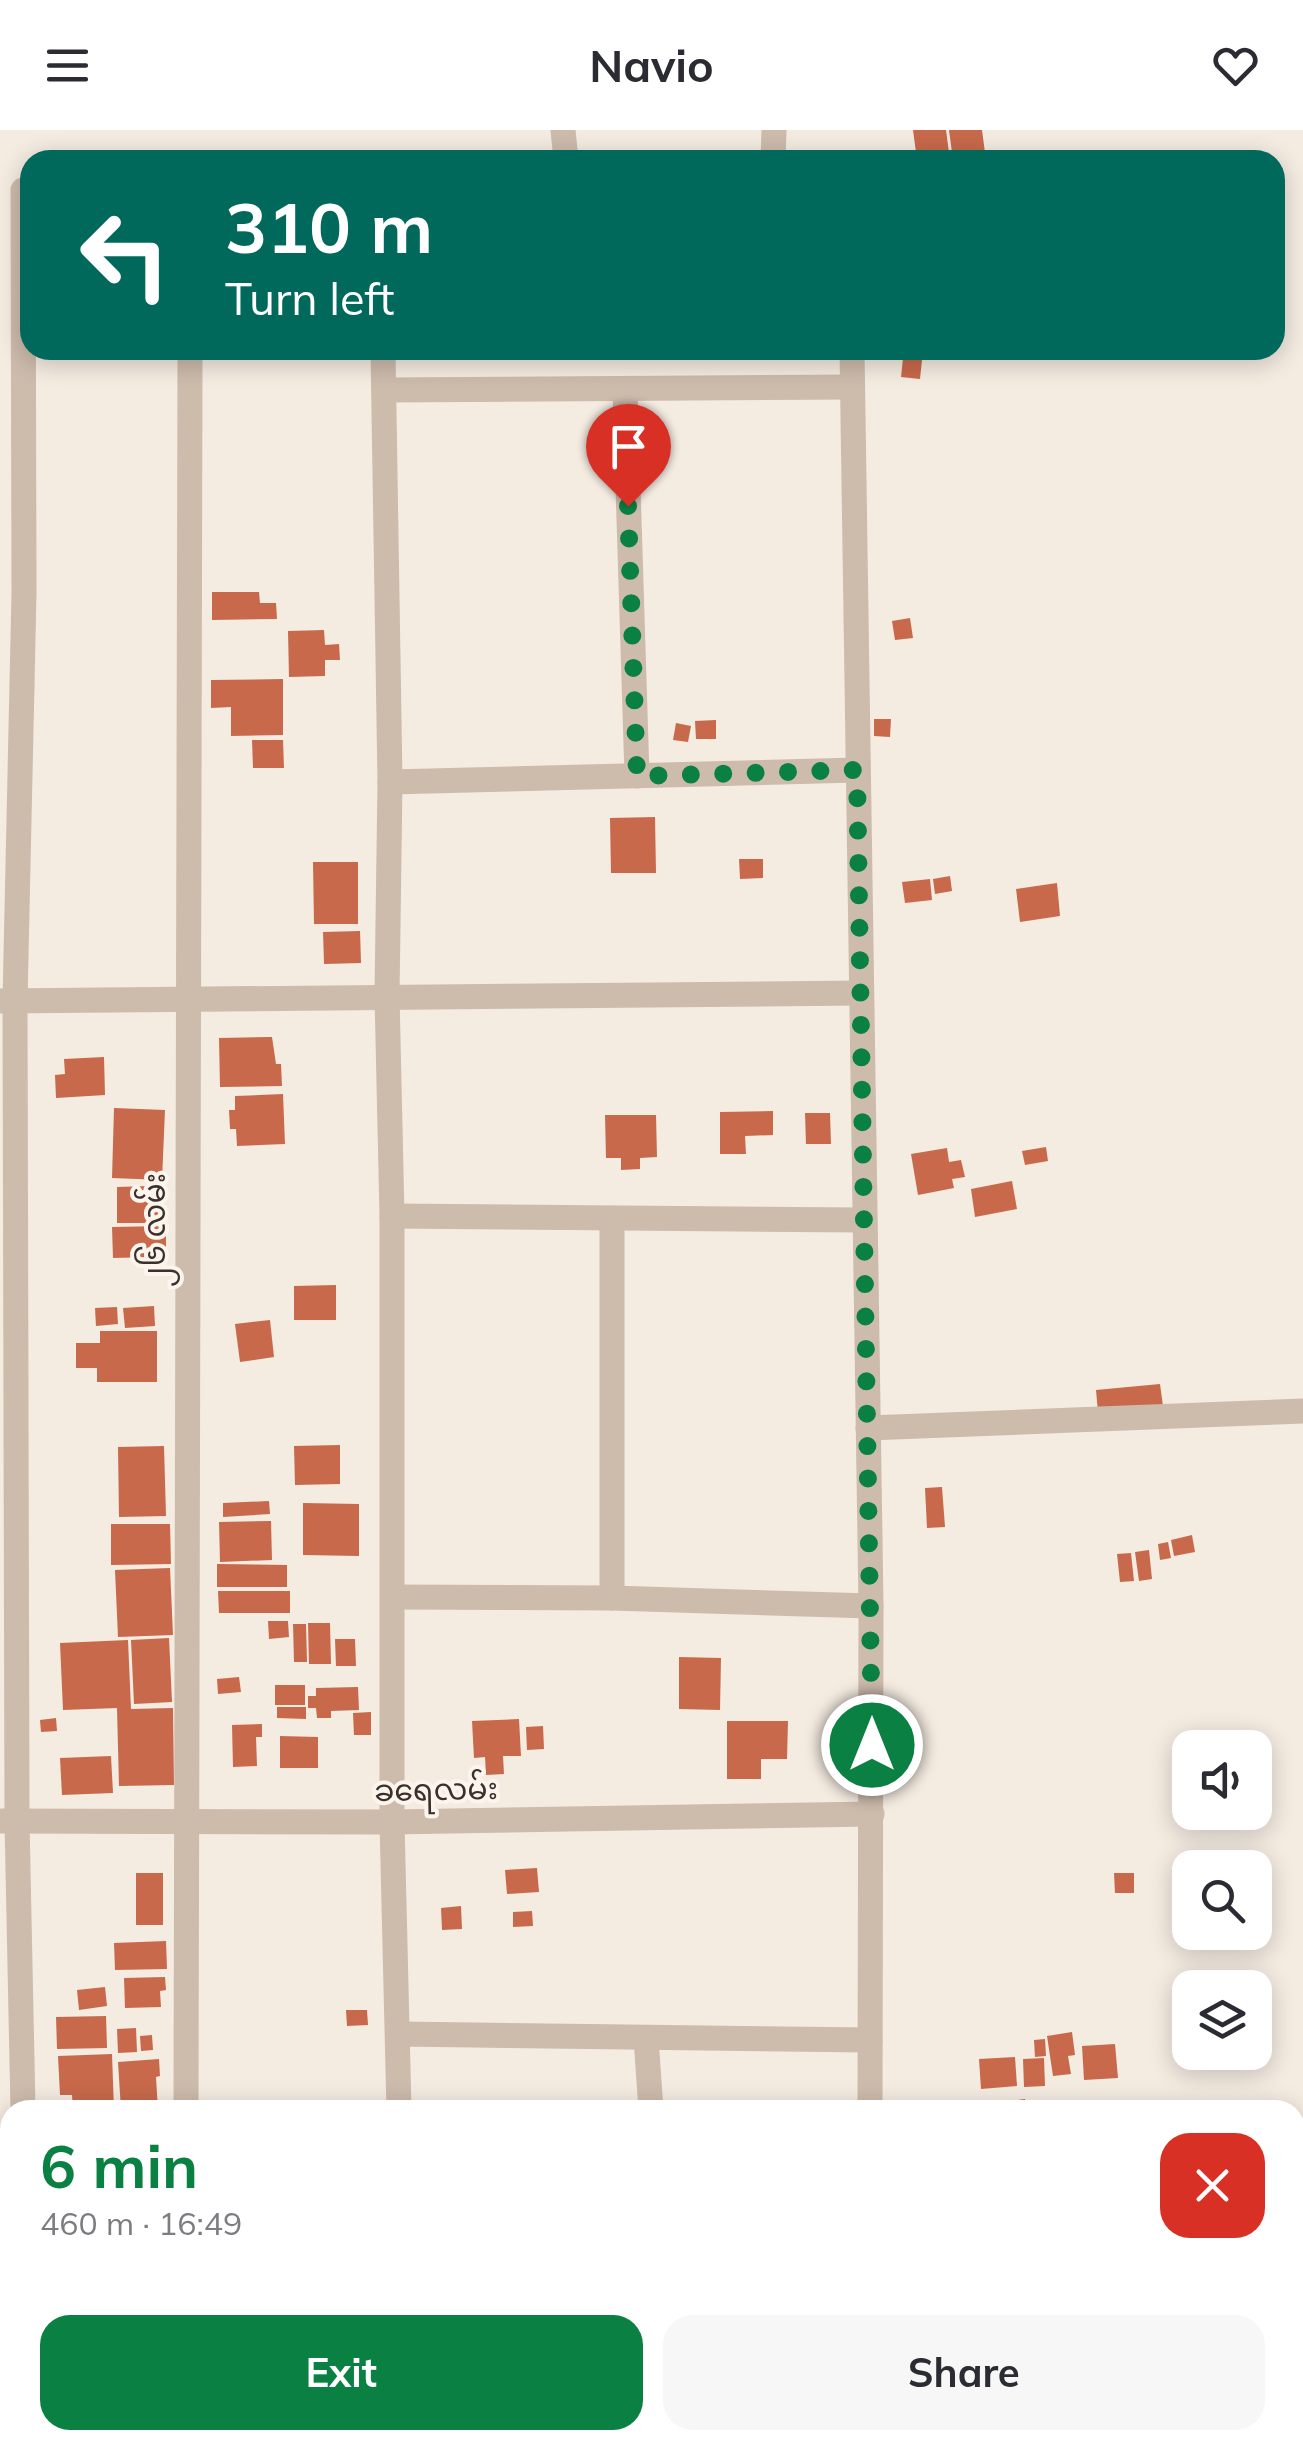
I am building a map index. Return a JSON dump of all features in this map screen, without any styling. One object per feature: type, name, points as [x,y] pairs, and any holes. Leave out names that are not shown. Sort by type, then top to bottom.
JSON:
[{"type":"street","points":[[18,190],[8,1000],[8,1821],[22,2100]]},
{"type":"street","name":"၂၆ လမ်း","points":[[186,2100],[190,360]]},
{"type":"street","points":[[384,360],[390,782],[387,995],[392,1216],[392,1822],[399,2100]]},
{"type":"street","points":[[852,360],[871,1606],[870,2100]]},
{"type":"street","points":[[384,390],[852,387]]},
{"type":"street","points":[[625,390],[637,776]]},
{"type":"street","points":[[390,782],[857,770]]},
{"type":"street","points":[[8,1000],[860,993]]},
{"type":"street","points":[[392,1216],[864,1220]]},
{"type":"street","points":[[612,1220],[612,1598]]},
{"type":"street","points":[[868,1428],[1303,1412]]},
{"type":"street","points":[[393,1597],[612,1598],[871,1606]]},
{"type":"street","name":"ခရေလမ်း","points":[[8,1821],[392,1822],[872,1814]]},
{"type":"street","points":[[398,2034],[870,2040]]},
{"type":"street","points":[[646,2038],[649,2100]]},
{"type":"building","points":[[913,130],[946,130],[949,150],[916,150]]},
{"type":"building","points":[[949,130],[982,130],[985,150],[952,150]]},
{"type":"building","points":[[903,360],[922,360],[920,379],[901,377]]},
{"type":"building","points":[[212,592],[259,592],[260,603],[276,603],[277,619],[212,620]]},
{"type":"building","points":[[910,618],[913,638],[895,640],[892,621]]},
{"type":"building","points":[[324,630],[325,645],[339,644],[340,660],[325,660],[325,676],[289,677],[288,631]]},
{"type":"building","points":[[283,679],[283,735],[231,736],[231,707],[211,708],[211,680]]},
{"type":"building","points":[[874,719],[891,719],[890,737],[874,736]]},
{"type":"building","points":[[716,720],[716,739],[696,739],[695,721]]},
{"type":"building","points":[[676,723],[691,726],[688,742],[673,740]]},
{"type":"building","points":[[252,740],[283,740],[284,768],[253,768]]},
{"type":"building","points":[[655,817],[656,873],[611,873],[610,818]]},
{"type":"building","points":[[739,859],[763,859],[763,878],[740,879]]},
{"type":"building","points":[[313,862],[358,862],[358,924],[314,924]]},
{"type":"building","points":[[950,876],[952,891],[935,894],[933,879]]},
{"type":"building","points":[[930,879],[932,900],[905,903],[902,882]]},
{"type":"building","points":[[1057,883],[1060,916],[1020,922],[1016,889]]},
{"type":"building","points":[[360,931],[361,963],[324,964],[323,932]]},
{"type":"building","points":[[272,1037],[276,1064],[281,1064],[282,1086],[220,1087],[219,1038]]},
{"type":"building","points":[[104,1057],[105,1095],[56,1098],[55,1075],[65,1074],[64,1059]]},
{"type":"building","points":[[283,1094],[285,1144],[237,1146],[236,1129],[230,1129],[229,1110],[235,1110],[235,1096]]},
{"type":"building","points":[[114,1108],[165,1110],[162,1180],[112,1178]]},
{"type":"building","points":[[773,1111],[773,1135],[745,1136],[746,1154],[720,1154],[720,1112]]},
{"type":"building","points":[[805,1113],[830,1113],[831,1144],[806,1144]]},
{"type":"building","points":[[605,1115],[656,1115],[657,1157],[640,1158],[640,1169],[621,1170],[621,1158],[606,1158]]},
{"type":"building","points":[[1046,1147],[1048,1161],[1025,1165],[1022,1151]]},
{"type":"building","points":[[947,1148],[949,1162],[961,1160],[965,1177],[952,1179],[954,1188],[918,1195],[911,1154]]},
{"type":"building","points":[[1012,1181],[1017,1209],[975,1217],[971,1189]]},
{"type":"building","points":[[150,1186],[150,1211],[158,1211],[158,1223],[117,1223],[117,1187]]},
{"type":"building","points":[[166,1226],[166,1250],[155,1250],[155,1257],[113,1258],[112,1227]]},
{"type":"building","points":[[336,1285],[336,1320],[294,1320],[294,1286]]},
{"type":"building","points":[[154,1306],[155,1326],[125,1328],[123,1308]]},
{"type":"building","points":[[117,1307],[118,1324],[96,1326],[95,1308]]},
{"type":"building","points":[[270,1320],[274,1357],[240,1362],[235,1324]]},
{"type":"building","points":[[100,1331],[157,1331],[157,1382],[97,1382],[97,1368],[76,1368],[76,1343],[100,1343]]},
{"type":"building","points":[[1160,1384],[1163,1406],[1098,1412],[1096,1390]]},
{"type":"building","points":[[340,1445],[340,1484],[295,1485],[294,1446]]},
{"type":"building","points":[[164,1446],[166,1516],[119,1517],[118,1447]]},
{"type":"building","points":[[942,1487],[945,1527],[927,1528],[925,1488]]},
{"type":"building","points":[[269,1501],[270,1514],[223,1517],[223,1503]]},
{"type":"building","points":[[303,1503],[359,1504],[359,1556],[303,1555]]},
{"type":"building","points":[[271,1521],[272,1560],[220,1562],[219,1522]]},
{"type":"building","points":[[111,1524],[170,1524],[171,1564],[111,1565]]},
{"type":"building","points":[[1192,1535],[1195,1552],[1174,1556],[1171,1540]]},
{"type":"building","points":[[1168,1542],[1171,1558],[1160,1560],[1158,1544]]},
{"type":"building","points":[[1149,1550],[1152,1579],[1139,1581],[1135,1552]]},
{"type":"building","points":[[1131,1553],[1134,1581],[1120,1582],[1117,1554]]},
{"type":"building","points":[[217,1564],[287,1565],[287,1587],[217,1587]]},
{"type":"building","points":[[170,1568],[173,1635],[118,1637],[115,1570]]},
{"type":"building","points":[[218,1591],[290,1591],[290,1613],[219,1613]]},
{"type":"building","points":[[268,1621],[288,1621],[289,1637],[269,1639]]},
{"type":"building","points":[[308,1623],[330,1623],[331,1664],[309,1664]]},
{"type":"building","points":[[293,1624],[306,1624],[307,1662],[294,1662]]},
{"type":"building","points":[[169,1638],[172,1702],[134,1704],[131,1640]]},
{"type":"building","points":[[335,1639],[355,1639],[356,1666],[336,1666]]},
{"type":"building","points":[[128,1640],[131,1709],[173,1708],[174,1785],[119,1786],[117,1708],[63,1710],[60,1643]]},
{"type":"building","points":[[679,1657],[721,1658],[720,1710],[679,1709]]},
{"type":"building","points":[[239,1677],[241,1692],[218,1694],[217,1679]]},
{"type":"building","points":[[275,1685],[305,1685],[305,1705],[275,1705]]},
{"type":"building","points":[[358,1687],[359,1710],[331,1711],[331,1718],[317,1718],[316,1708],[308,1708],[308,1696],[316,1696],[316,1688]]},
{"type":"building","points":[[277,1707],[306,1707],[306,1719],[277,1718]]},
{"type":"building","points":[[371,1712],[371,1735],[354,1735],[353,1713]]},
{"type":"building","points":[[56,1718],[57,1731],[41,1732],[40,1720]]},
{"type":"building","points":[[519,1719],[521,1756],[503,1756],[504,1774],[486,1775],[485,1757],[474,1758],[472,1721]]},
{"type":"building","points":[[727,1721],[788,1721],[787,1759],[761,1759],[761,1779],[727,1779]]},
{"type":"building","points":[[262,1724],[262,1737],[256,1737],[257,1766],[233,1767],[232,1725]]},
{"type":"building","points":[[543,1726],[544,1749],[527,1750],[526,1727]]},
{"type":"building","points":[[280,1736],[318,1737],[318,1768],[280,1768]]},
{"type":"building","points":[[111,1756],[113,1793],[62,1795],[60,1758]]},
{"type":"building","points":[[537,1868],[539,1892],[507,1894],[505,1870]]},
{"type":"building","points":[[136,1873],[163,1873],[163,1925],[136,1925]]},
{"type":"building","points":[[1114,1873],[1134,1873],[1134,1893],[1115,1893]]},
{"type":"building","points":[[461,1906],[462,1929],[442,1930],[441,1908]]},
{"type":"building","points":[[532,1911],[533,1926],[513,1927],[513,1912]]},
{"type":"building","points":[[166,1941],[167,1969],[115,1970],[114,1943]]},
{"type":"building","points":[[165,1977],[166,1990],[160,1991],[161,2007],[125,2008],[124,1978]]},
{"type":"building","points":[[105,1987],[107,2006],[79,2010],[77,1990]]},
{"type":"building","points":[[346,2010],[367,2010],[368,2025],[347,2026]]},
{"type":"building","points":[[106,2016],[107,2048],[57,2049],[56,2017]]},
{"type":"building","points":[[136,2028],[137,2052],[118,2053],[117,2029]]},
{"type":"building","points":[[1072,2032],[1075,2055],[1068,2056],[1071,2074],[1053,2076],[1047,2036]]},
{"type":"building","points":[[152,2035],[153,2050],[141,2051],[140,2036]]},
{"type":"building","points":[[1045,2039],[1046,2056],[1035,2057],[1034,2040]]},
{"type":"building","points":[[1115,2044],[1118,2078],[1084,2080],[1082,2046]]},
{"type":"building","points":[[112,2054],[114,2100],[72,2100],[72,2095],[60,2095],[58,2056]]},
{"type":"building","points":[[1015,2057],[1017,2086],[981,2089],[979,2059]]},
{"type":"building","points":[[1044,2058],[1045,2086],[1024,2087],[1023,2059]]},
{"type":"building","points":[[159,2059],[157,2100],[120,2100],[118,2062]]},
{"type":"route","points":[[628,506],[637,776],[857,770],[872,1745]]}]
